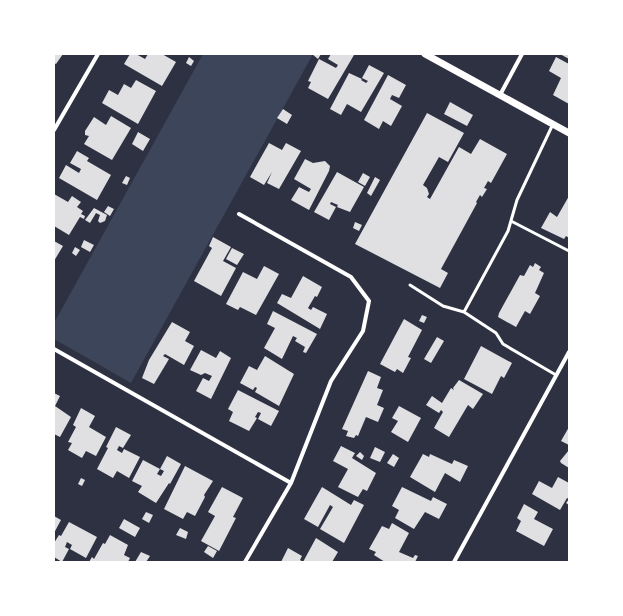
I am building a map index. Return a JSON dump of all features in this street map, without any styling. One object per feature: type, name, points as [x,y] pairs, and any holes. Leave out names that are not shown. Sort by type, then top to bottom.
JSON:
[{"type":"street","points":[[54,130],[98,54]]},
{"type":"street","points":[[425,54],[569,133]]},
{"type":"street","points":[[500,94],[522,54]]},
{"type":"street","points":[[239,214],[351,277],[369,301],[363,331],[331,381],[291,483],[246,562]]},
{"type":"street","points":[[54,349],[291,483]]},
{"type":"street","points":[[454,562],[569,352]]},
{"type":"lane","points":[[464,312],[508,231],[517,200],[553,124]]},
{"type":"lane","points":[[511,221],[569,251]]},
{"type":"lane","points":[[410,285],[443,306],[464,312],[496,333],[503,344],[556,375]]},
{"type":"shaded area","points":[[203,54],[313,54],[131,383],[54,339],[54,323]]},
{"type":"building","points":[[54,54],[63,54],[56,64],[54,63]]},
{"type":"building","points":[[130,54],[136,54],[145,59],[148,54],[162,54],[176,62],[162,86],[124,64]]},
{"type":"building","points":[[312,54],[321,54],[318,59]]},
{"type":"building","points":[[331,54],[354,55],[328,99],[308,88],[311,82],[308,81],[319,59],[336,68],[338,65],[328,59]]},
{"type":"building","points":[[560,54],[569,54],[569,59]]},
{"type":"building","points":[[189,57],[194,61],[191,66],[186,63]]},
{"type":"building","points":[[556,57],[569,64],[569,104],[553,95],[561,78],[549,71]]},
{"type":"building","points":[[369,65],[384,73],[361,112],[347,104],[341,115],[330,109],[349,73],[362,79],[361,80],[366,83],[368,81],[362,78]]},
{"type":"building","points":[[388,75],[406,85],[399,98],[392,95],[390,99],[402,106],[391,126],[383,121],[379,129],[364,120]]},
{"type":"building","points":[[136,80],[156,91],[138,124],[102,103],[109,90],[118,95],[124,84],[131,88]]},
{"type":"building","points":[[450,102],[473,115],[467,126],[444,114]]},
{"type":"building","points":[[283,109],[292,115],[287,124],[277,118]]},
{"type":"building","points":[[427,113],[464,133],[448,162],[439,157],[423,185],[427,188],[429,194],[427,197],[430,199],[459,147],[471,154],[480,139],[507,154],[491,183],[488,181],[484,188],[487,189],[482,197],[480,195],[441,269],[448,273],[440,288],[355,244]]},
{"type":"building","points":[[111,116],[131,128],[112,160],[84,144],[89,136],[85,135],[85,131],[94,117],[106,125]]},
{"type":"building","points":[[138,132],[150,139],[143,151],[132,144]]},
{"type":"building","points":[[269,143],[282,150],[286,143],[301,151],[279,189],[267,183],[272,172],[264,185],[250,177]]},
{"type":"building","points":[[77,151],[89,158],[87,161],[111,175],[97,200],[59,178],[66,165],[79,173],[81,169],[70,163]]},
{"type":"building","points":[[305,159],[313,163],[325,161],[330,166],[329,171],[309,210],[291,200],[299,187],[309,192],[311,189],[294,179]]},
{"type":"building","points":[[337,172],[364,187],[350,212],[337,207],[338,205],[331,202],[330,204],[336,207],[329,220],[314,212]]},
{"type":"building","points":[[363,173],[370,177],[365,186],[358,182]]},
{"type":"building","points":[[126,176],[130,178],[127,185],[122,183]]},
{"type":"building","points":[[375,177],[380,180],[371,196],[367,193]]},
{"type":"building","points":[[54,194],[68,202],[72,196],[81,202],[77,207],[83,211],[81,214],[85,216],[84,219],[80,217],[69,235],[54,226]]},
{"type":"building","points":[[569,196],[569,238],[566,236],[564,239],[541,228],[550,212],[557,217]]},
{"type":"building","points":[[108,206],[114,209],[110,216],[104,212]]},
{"type":"building","points":[[94,208],[107,215],[105,221],[100,223],[98,221],[100,215],[96,213],[90,223],[85,220]]},
{"type":"building","points":[[355,222],[362,225],[359,231],[353,228]]},
{"type":"building","points":[[213,237],[231,247],[223,261],[236,268],[221,296],[194,281],[212,248],[209,246]]},
{"type":"building","points":[[84,240],[94,245],[90,252],[81,247]]},
{"type":"building","points":[[54,241],[63,246],[54,261]]},
{"type":"building","points":[[75,247],[80,250],[76,256],[72,253]]},
{"type":"building","points":[[232,248],[244,254],[237,265],[226,259]]},
{"type":"building","points":[[535,263],[541,267],[539,270],[544,273],[535,293],[540,296],[530,314],[525,311],[516,327],[498,317],[499,313],[520,275],[524,276],[530,265],[533,267]]},
{"type":"building","points":[[264,266],[279,274],[256,315],[240,307],[238,310],[226,304],[243,272],[257,279]]},
{"type":"building","points":[[303,276],[322,287],[317,297],[315,296],[308,308],[311,310],[313,307],[327,314],[320,329],[277,303],[282,294],[291,298]]},
{"type":"building","points":[[273,311],[317,334],[306,353],[303,352],[305,347],[295,341],[297,338],[293,336],[282,359],[264,348],[275,328],[267,324]]},
{"type":"building","points":[[422,315],[427,317],[424,323],[419,321]]},
{"type":"building","points":[[404,319],[422,330],[408,357],[411,358],[403,373],[397,369],[395,372],[380,364]]},
{"type":"building","points":[[172,322],[190,332],[185,341],[194,346],[184,365],[165,354],[163,356],[169,359],[154,384],[142,378],[149,360]]},
{"type":"building","points":[[437,337],[444,341],[431,363],[424,359]]},
{"type":"building","points":[[481,346],[512,363],[504,378],[501,376],[492,394],[464,379]]},
{"type":"building","points":[[201,350],[216,358],[220,351],[231,358],[211,399],[196,391],[203,378],[209,381],[212,376],[205,373],[201,375],[190,370]]},
{"type":"building","points":[[265,356],[294,374],[279,406],[255,392],[257,388],[255,387],[253,390],[240,383],[249,366],[257,370]]},
{"type":"building","points":[[368,371],[381,377],[377,388],[383,390],[377,405],[384,408],[378,422],[366,417],[358,436],[356,435],[354,438],[346,436],[348,431],[342,429]]},
{"type":"building","points":[[459,380],[483,394],[473,409],[468,405],[449,437],[434,428],[443,412],[441,410],[439,413],[426,405],[432,396],[442,403],[451,388],[454,390],[453,388]]},
{"type":"building","points":[[238,390],[279,411],[271,426],[258,419],[261,413],[258,412],[255,417],[257,418],[249,431],[229,421],[233,412],[228,409]]},
{"type":"building","points":[[54,393],[60,396],[55,406],[71,417],[60,437],[54,434]]},
{"type":"building","points":[[399,406],[421,418],[408,442],[391,432],[398,421],[392,418]]},
{"type":"building","points":[[81,408],[95,416],[89,427],[106,437],[96,456],[86,451],[82,458],[68,450],[72,443],[68,442],[76,427],[73,425]]},
{"type":"building","points":[[116,427],[131,435],[123,448],[119,446],[117,450],[122,453],[124,449],[140,457],[129,478],[117,471],[113,478],[97,469],[108,448],[106,447]]},
{"type":"building","points":[[569,427],[569,445],[561,441]]},
{"type":"building","points":[[341,446],[355,453],[352,458],[376,473],[367,491],[363,489],[358,497],[338,487],[348,469],[333,461]]},
{"type":"building","points":[[375,447],[385,452],[380,462],[370,458]]},
{"type":"building","points":[[569,450],[569,468],[560,461]]},
{"type":"building","points":[[360,452],[364,456],[362,460],[356,456]]},
{"type":"building","points":[[393,454],[399,458],[394,467],[387,463]]},
{"type":"building","points":[[423,454],[429,457],[430,454],[452,464],[454,460],[468,466],[460,482],[445,473],[435,492],[410,477]]},
{"type":"building","points":[[167,456],[181,464],[170,484],[169,483],[156,503],[138,492],[142,486],[132,481],[143,460],[160,469]],"holes":[[[160,469],[164,471],[161,476],[157,474]]]},
{"type":"building","points":[[185,466],[213,481],[204,495],[205,497],[195,516],[187,512],[183,519],[164,509]]},
{"type":"building","points":[[558,477],[569,483],[569,499],[567,498],[560,510],[532,494],[539,481],[552,488]]},
{"type":"building","points":[[81,478],[85,480],[82,486],[78,484]]},
{"type":"building","points":[[222,487],[243,498],[233,517],[236,518],[219,551],[201,541],[215,516],[208,512]]},
{"type":"building","points":[[322,487],[351,505],[354,500],[364,505],[344,543],[320,529],[333,507],[330,505],[318,527],[304,519]]},
{"type":"building","points":[[402,487],[431,501],[433,497],[447,504],[439,519],[425,512],[414,529],[395,518],[399,510],[392,506]]},
{"type":"building","points":[[524,504],[538,512],[534,519],[553,529],[544,546],[516,531],[521,521],[517,518]]},
{"type":"building","points":[[146,512],[153,515],[149,523],[142,519]]},
{"type":"building","points":[[54,516],[61,520],[54,533]]},
{"type":"building","points":[[124,519],[140,528],[135,537],[119,528]]},
{"type":"building","points":[[69,522],[97,537],[86,558],[70,549],[72,545],[67,542],[65,547],[69,549],[62,562],[54,557],[54,543],[59,535],[61,536]]},
{"type":"building","points":[[392,523],[409,533],[399,552],[413,558],[415,555],[418,556],[415,562],[385,562],[374,555],[376,552],[369,549],[382,526],[389,529]]},
{"type":"building","points":[[180,528],[188,532],[186,539],[176,535]]},
{"type":"building","points":[[110,535],[128,545],[124,555],[130,558],[128,562],[89,562],[92,557],[94,559],[103,543],[105,544]]},
{"type":"building","points":[[316,538],[338,552],[332,562],[303,562]]},
{"type":"building","points":[[208,546],[217,551],[213,558],[204,552]]},
{"type":"building","points":[[288,548],[302,556],[300,560],[303,562],[281,562]]},
{"type":"building","points":[[141,552],[150,556],[146,562],[135,562]]}]
